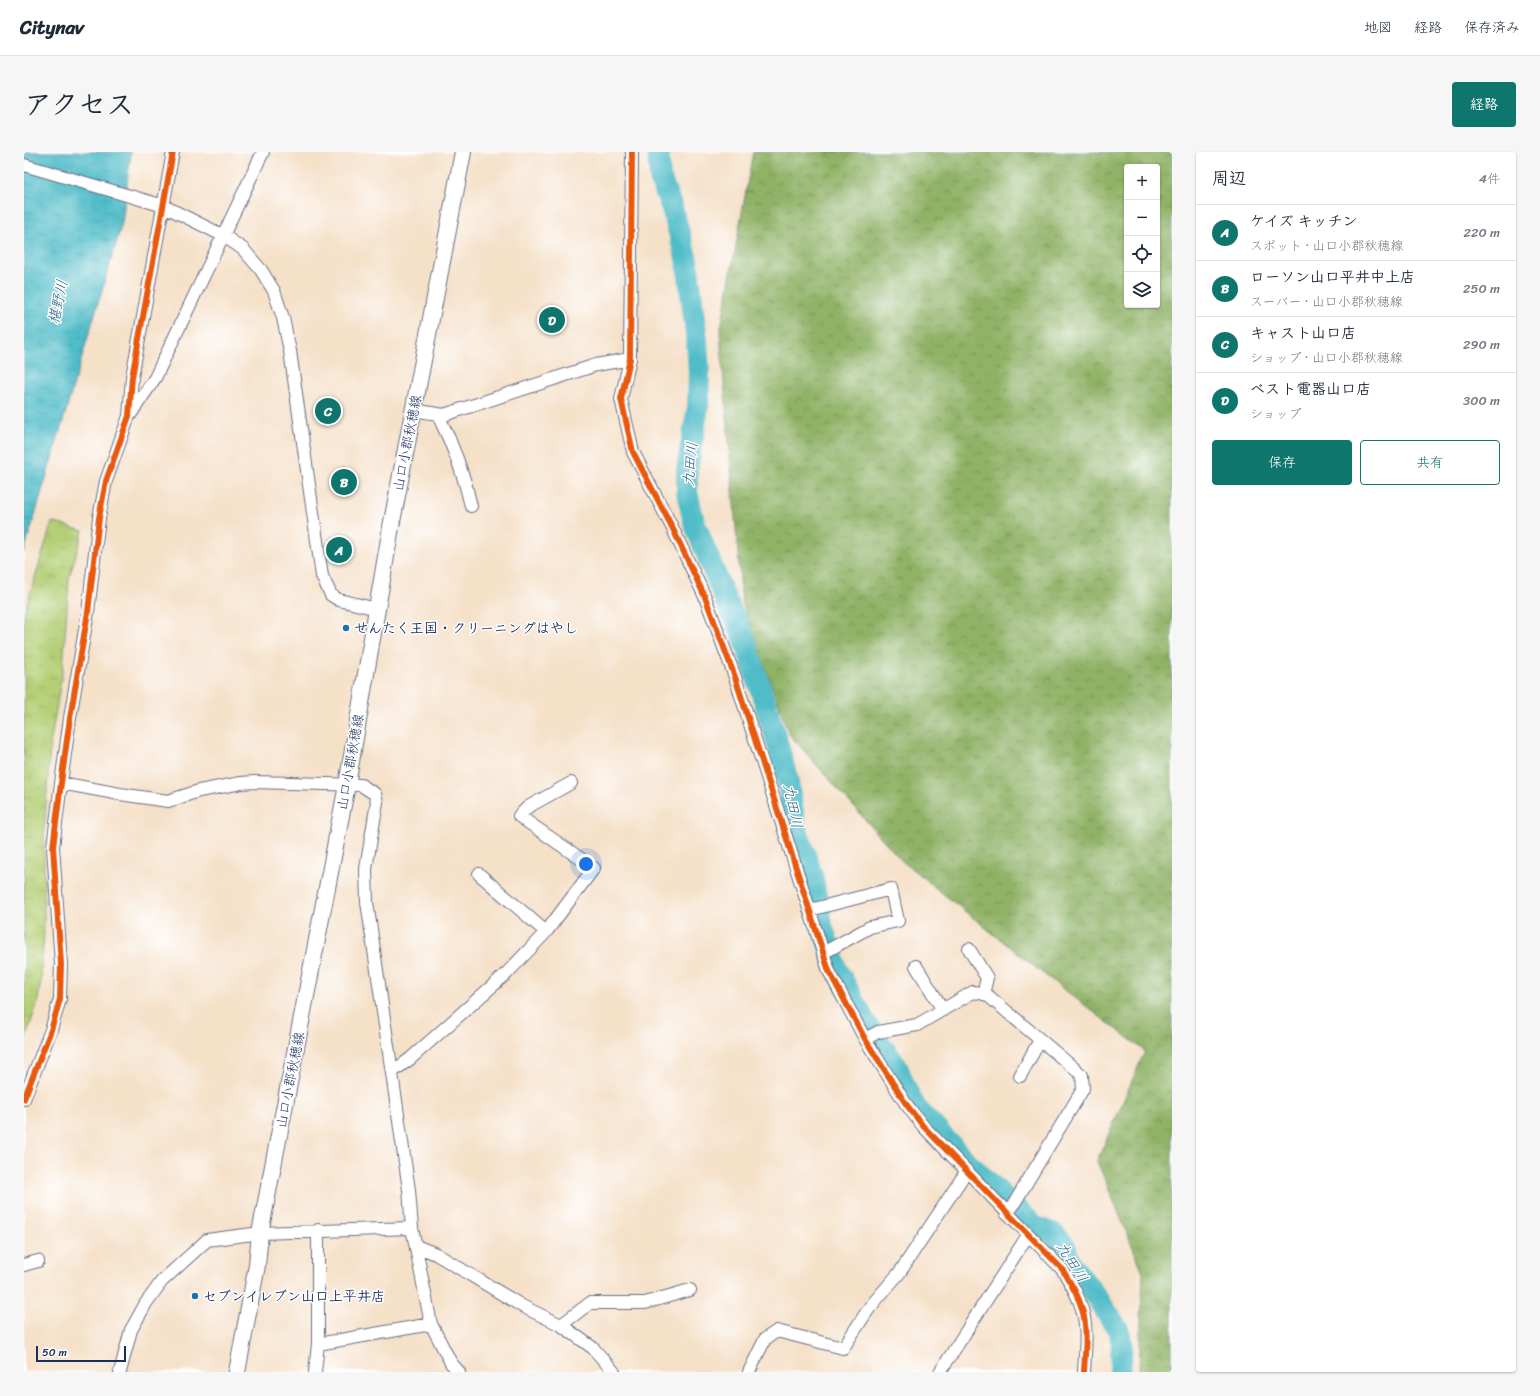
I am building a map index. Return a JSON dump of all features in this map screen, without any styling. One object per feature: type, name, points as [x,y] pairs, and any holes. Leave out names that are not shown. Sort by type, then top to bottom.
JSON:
[{"type":"main road","name":"山口小郡秋穂線","points":[[237,1372],[256,1265],[260,1233],[347,785],[376,609],[463,152]]},
{"type":"street","points":[[129,416],[132,377],[173,152]]},
{"type":"street","points":[[24,1099],[51,1030],[60,999],[61,964],[53,847],[70,718],[88,612],[99,518],[106,481],[129,416],[155,378],[263,152]]},
{"type":"street","points":[[632,152],[630,359],[621,399],[633,452],[672,527],[705,597],[828,950],[830,971],[870,1036],[906,1104],[923,1126],[966,1172],[1010,1208],[1028,1235],[1062,1269],[1083,1309],[1085,1331],[1084,1372]]},
{"type":"street","points":[[24,165],[164,206],[224,236],[243,249],[261,270],[274,291],[283,318],[290,351],[322,576],[331,595],[339,600],[376,609]]},
{"type":"street","points":[[413,410],[444,415],[596,365],[630,359]]},
{"type":"street","points":[[438,415],[453,445],[466,483],[471,506]]},
{"type":"street","points":[[61,783],[168,801],[199,791],[241,783],[361,785],[375,794],[377,802],[366,869],[367,902],[409,1190],[412,1228],[431,1324],[451,1363],[459,1372]]},
{"type":"street","points":[[392,1072],[410,1059],[507,973],[546,932],[594,868],[520,816],[528,807],[571,783]]},
{"type":"street","points":[[479,874],[546,932]]},
{"type":"street","points":[[814,909],[891,888],[898,921],[870,927],[828,950]]},
{"type":"street","points":[[969,949],[987,978],[983,994]]},
{"type":"street","points":[[916,966],[943,1010]]},
{"type":"street","points":[[870,1036],[917,1025],[973,992],[986,994],[1082,1075],[1083,1089],[1010,1208]]},
{"type":"street","points":[[1020,1076],[1040,1040]]},
{"type":"street","points":[[749,1372],[765,1339],[777,1331],[843,1348],[870,1307],[900,1272],[966,1172]]},
{"type":"street","points":[[120,1372],[131,1330],[146,1303],[162,1281],[207,1240],[260,1233],[412,1228]]},
{"type":"street","points":[[315,1372],[318,1344],[318,1230]]},
{"type":"street","points":[[940,1372],[1028,1235]]},
{"type":"street","points":[[416,1246],[436,1254],[535,1313],[561,1324],[593,1348],[614,1372]]},
{"type":"street","points":[[24,1265],[38,1261]]},
{"type":"street","points":[[561,1324],[590,1304],[645,1303],[690,1290]]},
{"type":"street","points":[[318,1344],[431,1324]]},
{"type":"green space","points":[[753,152],[1172,152],[1172,1372],[1139,1372],[1143,1272],[1097,1161],[1145,1051],[1045,975],[902,861],[789,734],[742,603],[720,333]]},
{"type":"green space","points":[[52,522],[83,531],[69,578],[63,668],[50,745],[44,835],[44,932],[41,981],[37,1005],[24,1042],[24,614]]},
{"type":"water","name":"椹野川","points":[[24,152],[131,152],[122,223],[24,552]]},
{"type":"waterway","name":"九田川","points":[[658,152],[660,177],[673,211],[687,261],[697,341],[699,373],[698,407],[687,470],[687,492],[694,522],[726,601],[744,637],[776,738],[788,782],[795,825],[812,875],[822,926],[837,969],[866,1024],[897,1067],[916,1108],[966,1161],[1036,1227],[1053,1233],[1065,1246],[1070,1263],[1097,1298],[1118,1329],[1122,1342],[1120,1372]]},
{"type":"cycle path","points":[[24,1099],[51,1030],[60,999],[61,964],[53,847],[61,783],[70,718],[88,612],[99,518],[106,481],[129,416],[132,377],[173,152]]},
{"type":"cycle path","points":[[632,152],[630,359],[621,399],[633,452],[672,527],[705,597],[735,677],[829,971],[865,1039],[906,1104],[923,1126],[1062,1269],[1071,1283],[1084,1316],[1086,1340],[1084,1372]]},
{"type":"place","name":"ベスト電器山口店","points":[[552,320]]},
{"type":"place","name":"キャスト山口店","points":[[328,411]]},
{"type":"place","name":"ローソン山口平井中上店","points":[[344,482]]},
{"type":"place","name":"ケイズ キッチン","points":[[339,550]]},
{"type":"place","name":"せんたく王国・クリーニングはやし","points":[[346,628]]},
{"type":"place","name":"セブンイレブン山口上平井店","points":[[195,1296]]}]
